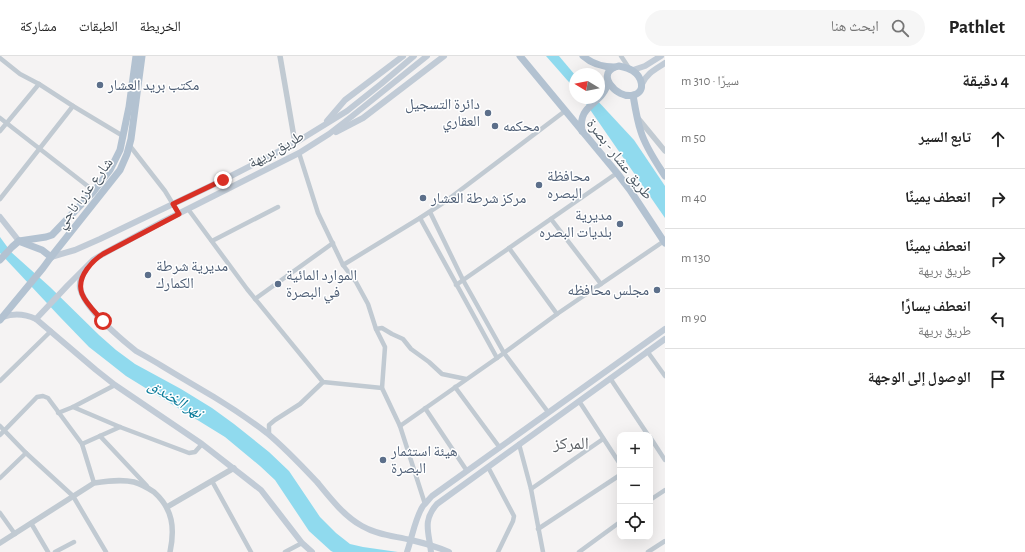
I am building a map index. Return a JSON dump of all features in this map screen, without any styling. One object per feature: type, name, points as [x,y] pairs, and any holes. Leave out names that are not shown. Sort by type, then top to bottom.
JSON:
[{"type":"main road","name":"شارع عزرا ناجي","points":[[19,241],[52,235],[94,191],[113,165],[120,150],[123,136],[129,107],[136,56]]},
{"type":"main road","name":"شارع عزرا ناجي","points":[[1,319],[120,170],[130,146],[142,56]]},
{"type":"main road","points":[[322,126],[345,100],[403,56]]},
{"type":"main road","name":"طريق بريهة","points":[[51,257],[76,250],[223,180],[295,143],[347,111],[414,56]]},
{"type":"main road","name":"طريق بريهة","points":[[36,319],[93,260],[188,209],[300,153],[329,134],[427,56]]},
{"type":"main road","points":[[329,134],[338,132],[363,118],[444,56]]},
{"type":"main road","name":"طريق عشار - بصرة","points":[[520,56],[617,173],[664,242]]},
{"type":"main road","points":[[583,56],[588,60],[604,67],[619,66],[631,69],[645,66],[661,56]]},
{"type":"main road","points":[[608,82],[611,87],[618,92],[626,95],[633,95],[640,91],[642,84],[649,73],[665,63]]},
{"type":"main road","points":[[582,131],[581,126],[583,116],[588,108],[600,98],[606,89],[609,71],[614,67]]},
{"type":"main road","points":[[631,69],[640,78],[642,84]]},
{"type":"main road","points":[[633,95],[636,116],[644,140],[665,176]]},
{"type":"main road","points":[[0,217],[19,241],[42,250],[51,257]]},
{"type":"main road","points":[[0,260],[19,241]]},
{"type":"main road","points":[[93,260],[82,276],[80,282],[82,295],[86,302],[103,321],[138,352],[244,416],[268,434],[301,464],[334,503],[354,522],[377,533],[411,540],[430,549],[449,552]]},
{"type":"main road","points":[[1,319],[10,315],[23,315],[36,319],[115,385],[202,444],[261,490],[302,543],[312,552]]},
{"type":"main road","points":[[407,551],[417,520],[423,507],[432,496],[665,329]]},
{"type":"main road","points":[[430,549],[427,524],[429,514],[437,504],[665,339]]},
{"type":"main road","points":[[548,412],[553,419]]},
{"type":"main road","points":[[480,462],[486,468]]},
{"type":"street","points":[[280,56],[295,143]]},
{"type":"street","points":[[621,56],[631,69]]},
{"type":"street","points":[[2,58],[20,74],[39,84],[123,136]]},
{"type":"street","points":[[0,131],[39,84]]},
{"type":"street","points":[[0,199],[73,106]]},
{"type":"street","points":[[343,265],[446,201],[565,111]]},
{"type":"street","points":[[636,116],[665,151]]},
{"type":"street","points":[[0,118],[94,191]]},
{"type":"street","points":[[130,146],[165,191],[179,214]]},
{"type":"street","points":[[300,153],[318,212],[343,265],[356,282],[368,304],[376,329],[384,347],[382,388],[400,426],[425,504]]},
{"type":"street","points":[[456,285],[617,173]]},
{"type":"street","points":[[212,241],[278,207]]},
{"type":"street","points":[[188,209],[255,299],[323,382],[382,388]]},
{"type":"street","points":[[430,212],[463,280],[504,353],[548,412]]},
{"type":"street","points":[[420,218],[497,358]]},
{"type":"street","points":[[551,219],[601,284]]},
{"type":"street","points":[[400,426],[557,314],[664,242]]},
{"type":"street","points":[[255,299],[333,243]]},
{"type":"street","points":[[510,248],[557,314]]},
{"type":"street","points":[[376,329],[382,328],[403,339],[411,349],[442,374],[466,379]]},
{"type":"street","points":[[0,380],[51,331]]},
{"type":"street","points":[[647,351],[665,376]]},
{"type":"street","points":[[610,378],[646,432]]},
{"type":"street","points":[[268,434],[269,425],[300,404],[323,382]]},
{"type":"street","points":[[58,413],[73,408],[115,385]]},
{"type":"street","points":[[455,387],[500,448]]},
{"type":"street","points":[[0,435],[37,397],[43,396],[48,398],[82,444],[94,484]]},
{"type":"street","points":[[578,401],[617,460]]},
{"type":"street","points":[[73,408],[191,454],[195,452],[202,444]]},
{"type":"street","points":[[425,408],[467,471]]},
{"type":"street","points":[[0,426],[26,453],[73,496],[106,552]]},
{"type":"street","points":[[82,444],[120,427]]},
{"type":"street","points":[[100,436],[167,507],[172,526],[170,552]]},
{"type":"street","points":[[530,489],[603,439]]},
{"type":"street","points":[[653,442],[665,460]]},
{"type":"street","points":[[519,444],[543,552]]},
{"type":"street","points":[[0,478],[26,453]]},
{"type":"street","points":[[167,507],[234,468]]},
{"type":"street","points":[[486,468],[513,514],[514,519],[498,552]]},
{"type":"street","points":[[538,529],[617,477]]},
{"type":"street","points":[[0,543],[94,484],[107,481],[135,482],[149,489]]},
{"type":"street","points":[[212,481],[251,552]]},
{"type":"street","points":[[653,498],[665,490]]},
{"type":"street","points":[[0,513],[14,534]]},
{"type":"street","points":[[31,523],[48,552]]},
{"type":"street","points":[[580,552],[617,524]]},
{"type":"street","points":[[648,552],[665,541]]},
{"type":"street","points":[[55,552],[74,542]]},
{"type":"street","points":[[285,552],[302,543]]},
{"type":"street","points":[[171,545],[175,552]]},
{"type":"water","points":[[546,56],[559,56],[569,68],[569,82]]},
{"type":"water","points":[[586,104],[601,104],[634,140],[665,186],[665,218]]},
{"type":"water","name":"نهر الخندق","points":[[0,237],[11,252],[116,350],[135,364],[212,408],[269,452],[289,471],[320,517],[336,533],[350,544],[398,552],[331,551],[309,531],[275,480],[260,466],[225,437],[126,376],[89,347],[0,253]]},
{"type":"place","name":"مكتب بريد العشار","points":[[100,85]]},
{"type":"place","name":"دائرة التسجيل العقاري","points":[[488,113]]},
{"type":"place","name":"محكمه","points":[[495,126]]},
{"type":"place","name":"محافظة البصره","points":[[539,185]]},
{"type":"place","name":"مركز شرطة العشار","points":[[423,198]]},
{"type":"place","name":"مديرية بلديات البصره","points":[[620,224]]},
{"type":"place","name":"مديرية شرطة الكمارك","points":[[148,275]]},
{"type":"place","name":"الموارد المائية في البصرة","points":[[278,284]]},
{"type":"place","name":"مجلس محافظه","points":[[657,290]]},
{"type":"place","name":"هيئة استثمار البصرة","points":[[383,460]]},
{"type":"district","name":"المركز","points":[[571,443]]},
{"type":"route","points":[[103,321],[86,302],[80,288],[82,276],[93,260],[179,214],[173,204],[223,180]]}]
